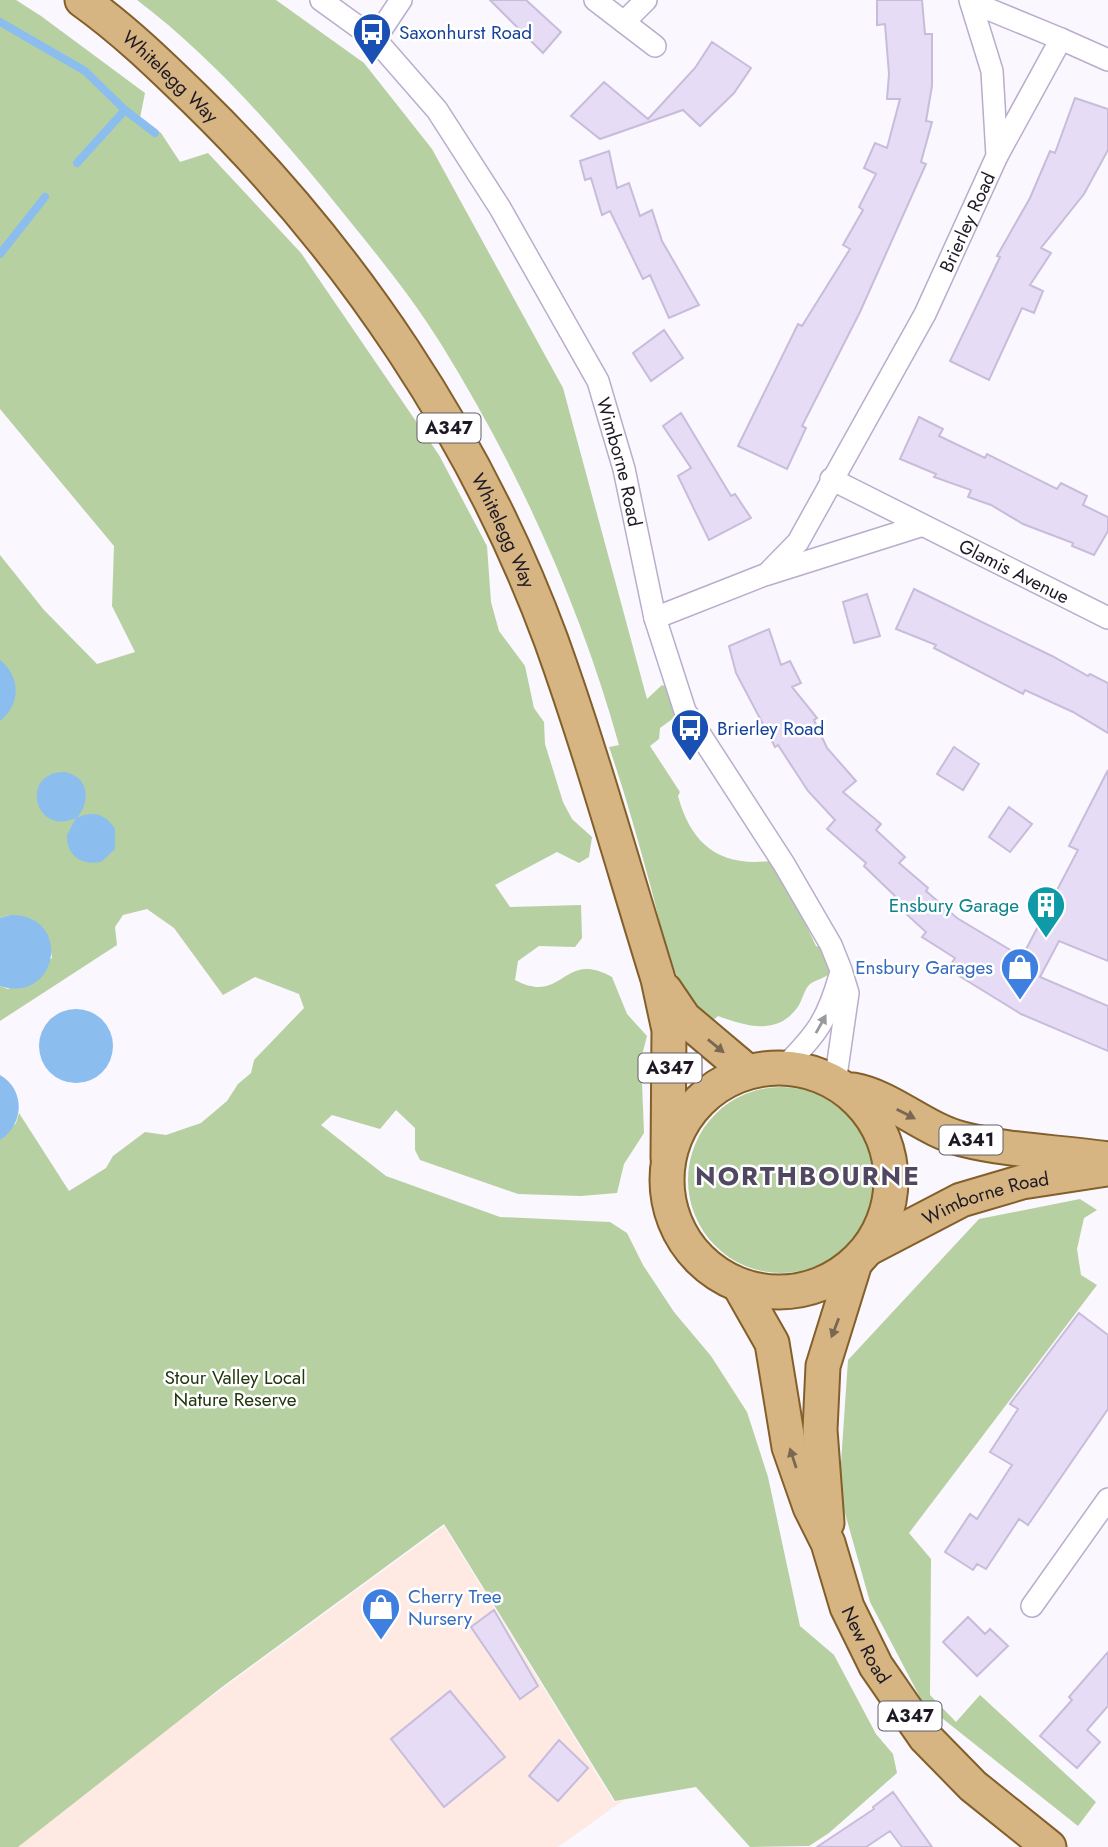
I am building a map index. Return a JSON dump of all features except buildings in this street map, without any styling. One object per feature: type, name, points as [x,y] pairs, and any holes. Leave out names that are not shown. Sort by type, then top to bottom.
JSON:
[{"type":"main road","name":"Whitelegg Way","points":[[82,0],[125,32],[253,155],[326,243],[407,354],[475,473],[550,640],[658,979],[669,1030],[668,1158]]},
{"type":"main road","name":"Whitelegg Way","points":[[658,979],[684,1018],[748,1072]]},
{"type":"main road","points":[[783,1068],[801,1070],[840,1086],[863,1105],[878,1126],[888,1151],[891,1176],[889,1202],[882,1226],[862,1256],[830,1281],[800,1291],[769,1292],[739,1285],[711,1270],[683,1239],[673,1220],[667,1189],[668,1158],[678,1129],[696,1104],[720,1084],[748,1072],[783,1068]]},
{"type":"main road","name":"Wimborne Road","points":[[840,1086],[872,1093],[902,1113],[961,1139],[1108,1159]]},
{"type":"main road","name":"Wimborne Road","points":[[862,1256],[961,1200],[1021,1182],[1108,1168]]},
{"type":"main road","name":"New Road","points":[[828,1543],[820,1430],[823,1366],[862,1256]]},
{"type":"main road","name":"New Road","points":[[739,1285],[772,1343],[789,1447],[810,1507],[828,1543],[847,1606],[876,1666],[925,1737],[973,1786],[1049,1847]]},
{"type":"street","name":"Wimborne Road","points":[[321,0],[375,39],[437,110],[500,208],[598,381],[624,469],[655,618],[685,710],[783,864],[831,945],[841,970],[848,993],[840,1086]]},
{"type":"street","points":[[375,39],[401,0]]},
{"type":"street","points":[[594,0],[655,46]]},
{"type":"street","points":[[624,22],[646,0]]},
{"type":"street","points":[[970,1],[1108,60]]},
{"type":"street","name":"Brierley Road","points":[[655,618],[767,574],[798,542],[925,314],[997,156],[992,71],[970,1]]},
{"type":"street","points":[[997,156],[1061,38]]},
{"type":"street","name":"Glamis Avenue","points":[[831,479],[1108,618]]},
{"type":"street","points":[[767,574],[920,526]]},
{"type":"street","points":[[783,1068],[815,1036],[831,1007],[841,970]]},
{"type":"street","points":[[1032,1606],[1108,1499]]},
{"type":"shaded area","name":"Cherry Tree Nursery","points":[[444,1526],[614,1802],[624,1800],[558,1847],[6,1847]]},
{"type":"green space","name":"Stour Valley Local Nature Reserve","points":[[0,0],[16,0],[41,16],[145,93],[140,118],[161,133],[180,162],[208,153],[301,253],[439,455],[487,546],[491,602],[499,631],[525,666],[534,708],[544,722],[545,744],[563,802],[572,819],[592,837],[589,857],[579,863],[557,852],[495,885],[510,907],[581,905],[582,938],[575,947],[539,946],[518,961],[515,980],[544,987],[583,969],[595,970],[612,977],[627,1014],[647,1036],[641,1059],[644,1133],[624,1164],[617,1193],[581,1196],[518,1194],[420,1160],[415,1150],[415,1128],[396,1110],[380,1129],[332,1115],[321,1125],[386,1176],[500,1217],[610,1222],[627,1233],[643,1265],[674,1312],[711,1356],[747,1412],[768,1477],[800,1626],[834,1655],[876,1734],[893,1754],[897,1773],[829,1833],[809,1846],[750,1847],[696,1787],[615,1801],[444,1524],[222,1687],[18,1847],[0,1847],[0,1140],[16,1123],[19,1113],[69,1191],[106,1168],[113,1156],[145,1132],[166,1135],[201,1123],[227,1101],[238,1084],[251,1073],[254,1060],[304,1008],[299,994],[255,977],[223,995],[174,928],[147,909],[123,915],[115,927],[117,945],[0,1021],[0,986],[8,989],[52,958],[49,938],[10,915],[0,918],[0,555],[44,610],[97,664],[135,652],[112,606],[114,546],[0,409]]},
{"type":"green space","points":[[137,0],[276,0],[364,63],[432,149],[563,388],[647,699],[662,685],[669,688],[676,701],[675,717],[660,728],[659,739],[650,746],[680,792],[678,796],[684,813],[699,839],[722,856],[752,862],[770,861],[805,913],[807,927],[816,946],[829,949],[829,974],[810,984],[789,1017],[780,1022],[760,1026],[718,1016],[709,1024],[685,992],[669,955],[609,747],[619,745],[586,641],[544,538],[496,439],[414,303],[323,188],[235,88],[188,42]]},
{"type":"green space","points":[[781,1087],[817,1094],[847,1114],[867,1144],[874,1180],[867,1216],[847,1246],[817,1266],[781,1273],[745,1266],[715,1246],[695,1216],[688,1180],[695,1144],[715,1114],[745,1094]]},
{"type":"green space","points":[[1080,1199],[1097,1210],[1084,1218],[1077,1249],[1081,1275],[1097,1285],[909,1533],[931,1559],[930,1695],[956,1722],[980,1695],[1096,1802],[1078,1826],[923,1703],[870,1602],[839,1492],[848,1360],[979,1219]]},
{"type":"water","points":[[0,660],[12,674],[16,690],[12,707],[0,721]]},
{"type":"water","points":[[65,772],[79,779],[85,790],[84,804],[77,818],[88,814],[99,815],[108,820],[115,829],[115,849],[101,862],[87,862],[76,858],[69,848],[67,835],[76,818],[61,821],[50,819],[42,812],[38,802],[37,791],[42,781],[51,774]]},
{"type":"water","points":[[10,915],[30,919],[44,928],[50,942],[51,957],[46,972],[35,983],[20,988],[0,986],[0,918]]},
{"type":"water","points":[[76,1009],[97,1015],[107,1025],[113,1046],[107,1067],[97,1077],[76,1083],[55,1077],[45,1067],[39,1046],[45,1025],[55,1015]]},
{"type":"water","points":[[0,1075],[14,1089],[19,1108],[14,1126],[0,1140]]},
{"type":"waterway","points":[[0,22],[85,71],[125,110],[155,133]]},
{"type":"waterway","points":[[77,163],[125,110]]},
{"type":"waterway","points":[[0,254],[45,197]]},
{"type":"place","name":"Saxonhurst Road","points":[[372,66]]},
{"type":"place","name":"Brierley Road","points":[[690,762]]},
{"type":"place","name":"Ensbury Garage","points":[[1046,939]]},
{"type":"place","name":"Ensbury Garages","points":[[1020,1001]]},
{"type":"place","name":"Cherry Tree Nursery","points":[[381,1641]]},
{"type":"district","name":"NORTHBOURNE","points":[[808,1176]]}]
